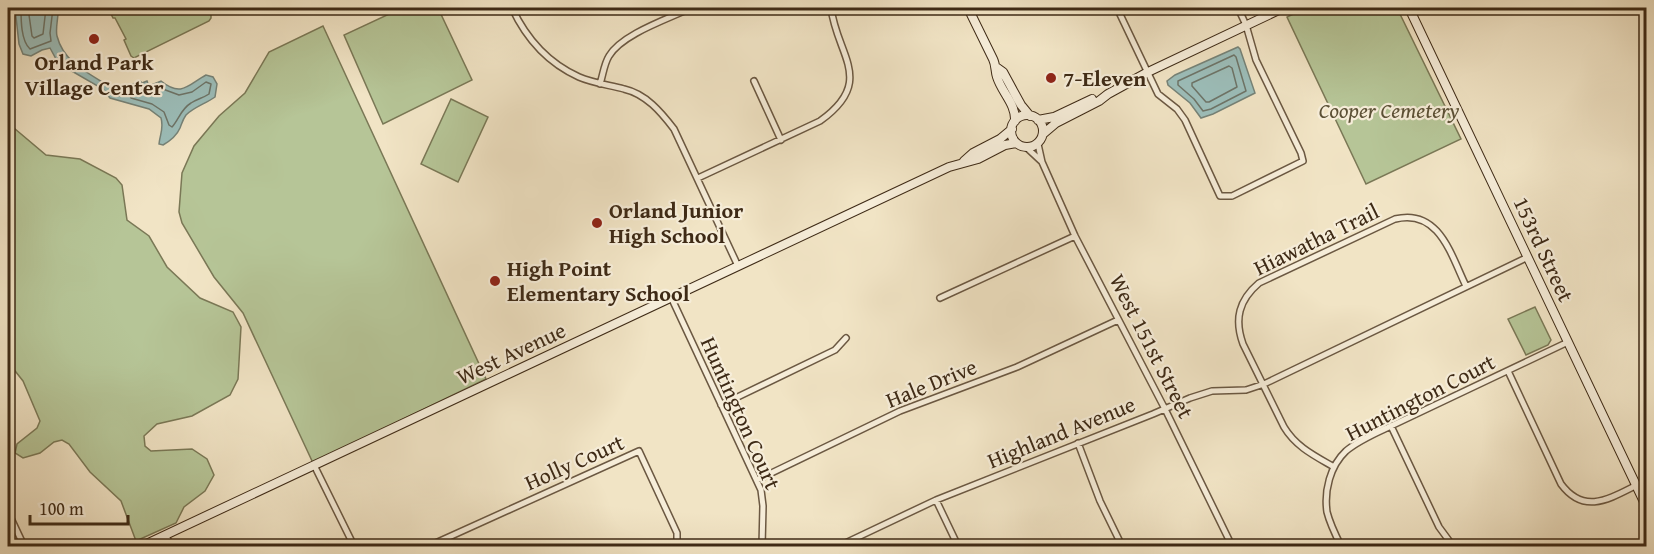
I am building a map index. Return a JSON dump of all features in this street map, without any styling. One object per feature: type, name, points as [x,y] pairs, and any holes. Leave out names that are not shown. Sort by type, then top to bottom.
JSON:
[{"type":"street","points":[[512,8],[530,38],[543,54],[562,68],[600,84],[627,90],[650,102],[663,115],[674,129],[738,266]]},
{"type":"street","points":[[600,84],[608,58],[616,47],[627,38],[691,8]]},
{"type":"street","points":[[698,178],[820,121],[840,104],[851,76],[849,64],[833,24],[831,8]]},
{"type":"street","points":[[968,8],[1014,110],[1012,134],[1017,143],[1026,147],[1038,144],[1043,135],[1056,123],[1148,72],[1283,8]]},
{"type":"street","points":[[1117,8],[1158,94],[1177,109],[1185,120],[1220,196],[1233,196],[1303,160],[1256,60],[1246,25],[1238,8]]},
{"type":"street","name":"153rd Street","points":[[1409,8],[1647,506]]},
{"type":"street","points":[[996,67],[1003,72],[1016,97],[1043,129],[1043,135]]},
{"type":"street","points":[[754,81],[781,140]]},
{"type":"street","points":[[1014,125],[1022,117],[1054,117],[1097,96],[1108,94]]},
{"type":"street","name":"West Avenue","points":[[961,164],[973,153],[1000,139],[1014,125]]},
{"type":"street","name":"West Avenue","points":[[142,546],[949,167],[978,159],[1005,145],[1017,143]]},
{"type":"street","name":"West 151st Street","points":[[1038,144],[1042,162],[1075,236],[1165,409],[1232,546]]},
{"type":"street","name":"West 151st Street","points":[[1026,147],[1042,162]]},
{"type":"street","name":"Hiawatha Trail","points":[[1334,467],[1300,447],[1290,437],[1239,331],[1242,305],[1248,292],[1259,283],[1395,219],[1404,217],[1420,219],[1433,226],[1442,237],[1466,286]]},
{"type":"street","points":[[940,298],[1075,236]]},
{"type":"street","name":"Highland Avenue","points":[[839,546],[847,545],[936,500],[1200,394],[1246,390],[1264,384],[1528,257]]},
{"type":"street","name":"Huntington Court","points":[[671,297],[757,480],[763,498],[762,546]]},
{"type":"street","name":"Hale Drive","points":[[757,480],[900,411],[1017,367],[1118,320]]},
{"type":"street","points":[[721,405],[835,350],[846,338]]},
{"type":"street","name":"Huntington Court","points":[[1341,546],[1328,513],[1328,485],[1334,467],[1341,456],[1356,444],[1391,426],[1568,342]]},
{"type":"street","points":[[1508,371],[1561,484],[1566,490],[1584,501],[1597,502],[1612,498],[1636,485]]},
{"type":"street","points":[[1391,426],[1439,527],[1453,546]]},
{"type":"street","points":[[1078,443],[1100,501],[1122,546]]},
{"type":"street","name":"Holly Court","points":[[429,546],[639,451],[677,533],[677,546]]},
{"type":"street","points":[[315,465],[354,546]]},
{"type":"street","points":[[936,500],[958,546]]},
{"type":"street","points":[[8,512],[24,546]]},
{"type":"street","points":[[166,536],[171,546]]},
{"type":"street","points":[[661,546],[693,546]]},
{"type":"green space","points":[[108,8],[211,8],[211,18],[134,58]]},
{"type":"green space","points":[[402,8],[438,8],[472,80],[383,124],[344,35]]},
{"type":"green space","name":"Cooper Cemetery","points":[[1306,8],[1397,8],[1461,139],[1366,184],[1287,17]]},
{"type":"green space","points":[[323,26],[486,379],[313,463],[243,313],[214,277],[182,223],[179,212],[182,173],[194,146],[219,116],[245,93],[269,52]]},
{"type":"green space","points":[[451,99],[488,117],[458,182],[421,164]]},
{"type":"green space","points":[[8,123],[46,155],[80,159],[116,178],[122,185],[127,220],[149,236],[167,267],[200,298],[233,312],[241,327],[238,379],[230,395],[192,416],[157,424],[144,436],[145,446],[151,451],[192,449],[207,459],[214,475],[205,491],[184,507],[176,523],[136,541],[121,501],[90,472],[69,444],[62,440],[54,442],[40,453],[23,458],[15,453],[17,444],[37,428],[40,421],[23,381],[8,362]]},
{"type":"green space","points":[[1535,307],[1551,340],[1548,345],[1526,355],[1508,319]]},
{"type":"water","points":[[15,8],[58,8],[57,36],[66,54],[79,67],[112,88],[116,96],[124,93],[124,88],[140,81],[142,83],[147,81],[149,86],[161,81],[168,86],[180,89],[206,75],[213,77],[217,84],[215,97],[189,112],[179,131],[171,140],[163,145],[159,144],[161,118],[149,109],[110,98],[103,89],[70,70],[61,68],[50,48],[31,56],[23,54],[19,44]]},
{"type":"water","points":[[1238,47],[1255,93],[1201,118],[1190,103],[1168,85],[1167,81],[1175,75]]},
{"type":"place","name":"Orland Park Village Center","points":[[94,39]]},
{"type":"place","name":"7-Eleven","points":[[1051,78]]},
{"type":"place","name":"Orland Junior High School","points":[[597,223]]},
{"type":"place","name":"High Point Elementary School","points":[[495,281]]}]
